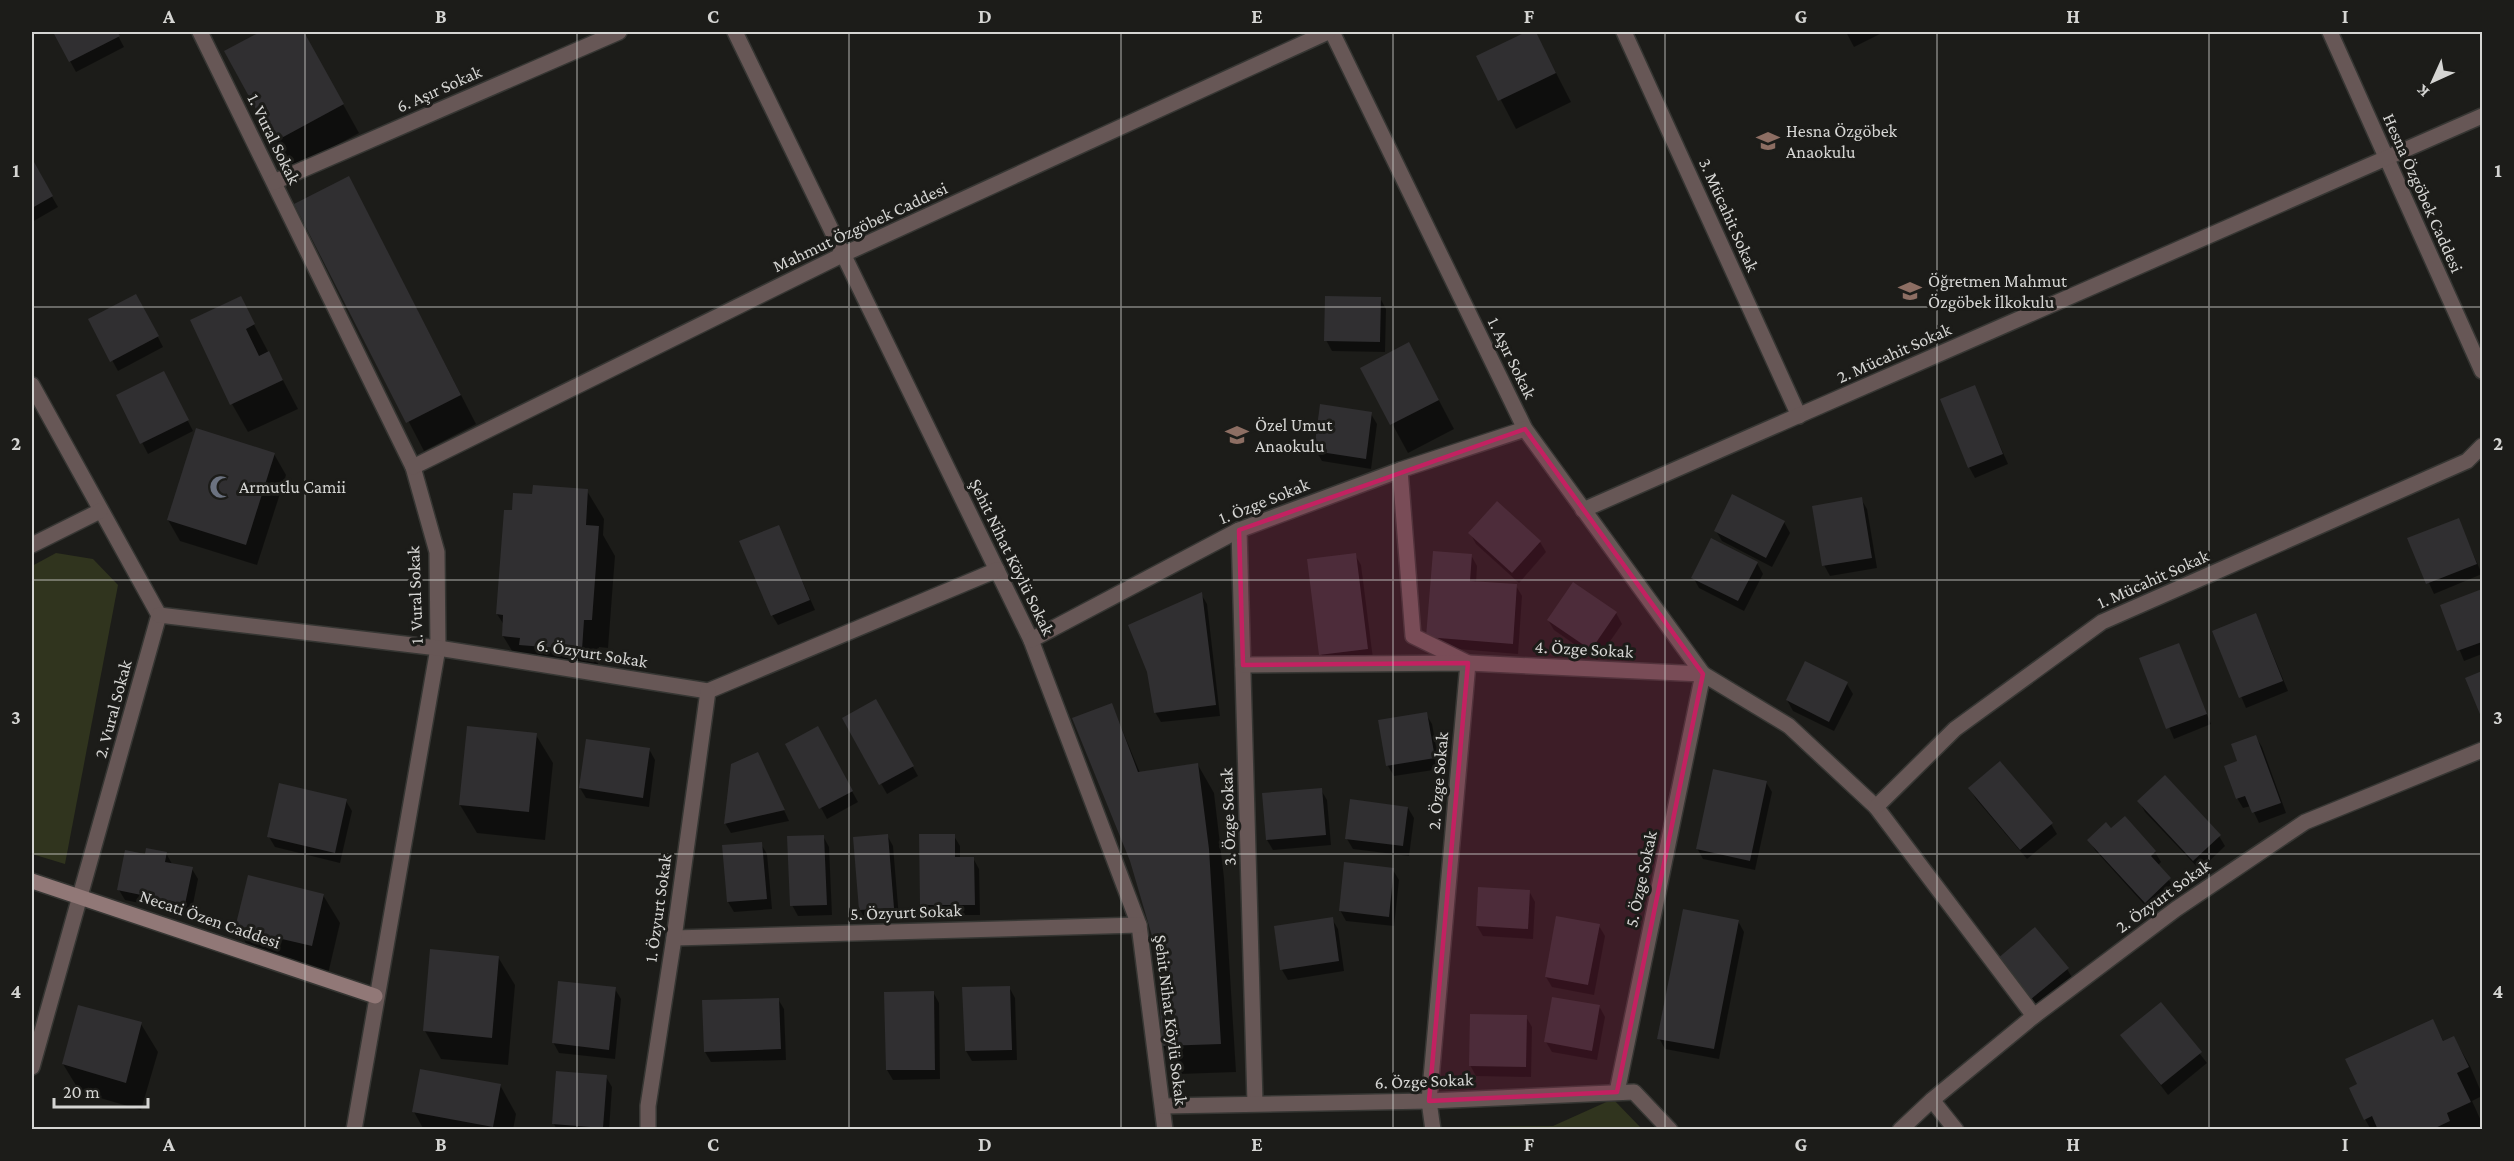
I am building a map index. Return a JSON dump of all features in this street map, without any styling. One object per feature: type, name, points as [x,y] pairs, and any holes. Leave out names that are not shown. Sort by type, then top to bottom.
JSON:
[{"type":"street","name":"1. Vural Sokak","points":[[200,32],[413,467],[437,552],[438,648],[375,996],[354,1130]]},
{"type":"street","name":"6. Aşır Sokak","points":[[274,182],[619,32]]},
{"type":"street","name":"Şehit Nihat Köylü Sokak","points":[[735,32],[1031,640],[1140,925],[1165,1130]]},
{"type":"street","name":"Mahmut Özgöbek Caddesi","points":[[413,467],[844,254],[1330,32]]},
{"type":"street","name":"1. Aşır Sokak","points":[[1330,32],[1525,429],[1703,674]]},
{"type":"street","name":"3. Mücahit Sokak","points":[[1624,32],[1799,416]]},
{"type":"street","name":"Hesna Özgöbek Caddesi","points":[[2330,32],[2482,371]]},
{"type":"street","name":"2. Mücahit Sokak","points":[[1583,510],[2482,116]]},
{"type":"street","points":[[32,385],[159,615]]},
{"type":"street","name":"1. Özge Sokak","points":[[1031,640],[1239,530],[1400,470],[1525,429]]},
{"type":"street","name":"1. Mücahit Sokak","points":[[1876,807],[1955,729],[2102,622],[2466,461],[2482,446]]},
{"type":"street","points":[[1400,470],[1413,636],[1468,663]]},
{"type":"street","points":[[32,545],[100,511]]},
{"type":"street","name":"3. Özge Sokak","points":[[1239,530],[1255,1103]]},
{"type":"street","points":[[708,691],[997,570]]},
{"type":"street","name":"6. Özyurt Sokak","points":[[159,615],[438,648],[708,691]]},
{"type":"street","name":"2. Vural Sokak","points":[[32,1067],[159,615]]},
{"type":"street","name":"4. Özge Sokak","points":[[1243,665],[1468,663],[1703,674],[1789,726],[1876,807],[2034,1016]]},
{"type":"street","name":"2. Özge Sokak","points":[[1433,1130],[1429,1101],[1468,663]]},
{"type":"street","name":"5. Özge Sokak","points":[[1617,1092],[1703,674]]},
{"type":"street","name":"1. Özyurt Sokak","points":[[648,1130],[648,1106],[708,691]]},
{"type":"street","name":"2. Özyurt Sokak","points":[[1900,1130],[1932,1100],[2034,1016],[2176,909],[2305,822],[2482,750]]},
{"type":"street","name":"Necati Özen Caddesi","points":[[32,880],[375,996]]},
{"type":"street","name":"5. Özyurt Sokak","points":[[674,938],[1140,925]]},
{"type":"street","name":"6. Özge Sokak","points":[[1163,1106],[1429,1101],[1634,1092],[1670,1130]]},
{"type":"street","points":[[1932,1100],[1956,1130]]},
{"type":"highlighted area","points":[[1525,429],[1703,674],[1617,1092],[1429,1101],[1468,663],[1243,665],[1239,530]]},
{"type":"green space","points":[[56,553],[93,559],[118,585],[65,864],[32,854],[32,566]]},
{"type":"green space","points":[[1613,1099],[1642,1129],[1453,1130],[1453,1127],[1553,1126]]},
{"type":"building","points":[[53,32],[117,32],[120,36],[69,62]]},
{"type":"building","points":[[260,32],[304,32],[344,104],[274,142],[224,51]]},
{"type":"building","points":[[1526,32],[1536,32],[1556,73],[1498,101],[1476,56]]},
{"type":"building","points":[[34,162],[53,196],[32,208],[32,163]]},
{"type":"building","points":[[349,176],[461,395],[406,423],[294,204]]},
{"type":"building","points":[[136,294],[159,336],[110,362],[88,319]]},
{"type":"building","points":[[241,296],[255,324],[246,329],[259,356],[269,351],[283,380],[230,405],[190,320]]},
{"type":"building","points":[[1325,296],[1381,297],[1380,342],[1324,341]]},
{"type":"building","points":[[1409,342],[1439,400],[1390,425],[1360,368]]},
{"type":"building","points":[[164,371],[189,420],[140,444],[116,395]]},
{"type":"building","points":[[1975,385],[2003,454],[1968,468],[1940,399]]},
{"type":"building","points":[[1320,404],[1372,412],[1366,459],[1314,451]]},
{"type":"building","name":"Armutlu Camii","points":[[196,428],[275,453],[246,545],[167,520]]},
{"type":"building","points":[[533,485],[588,489],[586,525],[599,526],[592,620],[584,620],[582,650],[519,645],[520,638],[502,636],[503,615],[496,614],[504,510],[512,510],[513,493],[532,494]]},
{"type":"building","points":[[1732,494],[1785,521],[1766,558],[1714,531]]},
{"type":"building","points":[[1862,497],[1872,558],[1822,566],[1812,506]]},
{"type":"building","points":[[1497,501],[1541,541],[1512,573],[1468,533]]},
{"type":"building","points":[[2459,518],[2477,564],[2426,584],[2407,538]]},
{"type":"building","points":[[779,525],[810,600],[771,616],[739,541]]},
{"type":"building","points":[[1711,538],[1758,562],[1738,601],[1691,578]]},
{"type":"building","points":[[1433,551],[1472,554],[1470,581],[1517,584],[1513,644],[1426,637]]},
{"type":"building","points":[[1356,553],[1368,649],[1319,655],[1307,559]]},
{"type":"building","points":[[1573,582],[1617,612],[1591,650],[1547,620]]},
{"type":"building","points":[[2482,589],[2482,642],[2457,651],[2440,605]]},
{"type":"building","points":[[1202,592],[1216,705],[1154,713],[1147,672],[1128,625]]},
{"type":"building","points":[[2256,613],[2283,681],[2239,698],[2212,631]]},
{"type":"building","points":[[2179,643],[2207,714],[2166,729],[2139,658]]},
{"type":"building","points":[[1805,661],[1848,682],[1829,722],[1786,700]]},
{"type":"building","points":[[2482,671],[2482,719],[2465,678]]},
{"type":"building","points":[[876,699],[914,766],[879,785],[842,718]]},
{"type":"building","points":[[1112,703],[1138,772],[1198,763],[1209,849],[1221,1044],[1162,1046],[1157,953],[1130,861],[1072,718]]},
{"type":"building","points":[[1427,712],[1435,758],[1386,766],[1378,720]]},
{"type":"building","points":[[467,726],[537,733],[529,812],[459,805]]},
{"type":"building","points":[[818,726],[853,791],[819,809],[785,744]]},
{"type":"building","points":[[2256,735],[2281,803],[2252,813],[2245,796],[2236,799],[2224,766],[2237,761],[2231,744]]},
{"type":"building","points":[[586,739],[650,748],[643,798],[579,788]]},
{"type":"building","points":[[758,752],[785,810],[724,824],[731,764]]},
{"type":"building","points":[[2000,761],[2053,823],[2020,850],[1968,788]]},
{"type":"building","points":[[1713,769],[1767,781],[1750,861],[1696,849]]},
{"type":"building","points":[[2165,775],[2221,835],[2193,861],[2137,801]]},
{"type":"building","points":[[279,783],[347,799],[335,853],[267,837]]},
{"type":"building","points":[[1322,788],[1326,835],[1266,840],[1262,793]]},
{"type":"building","points":[[1350,799],[1408,807],[1403,846],[1345,839]]},
{"type":"building","points":[[2125,816],[2156,851],[2151,856],[2171,878],[2145,903],[2087,840],[2106,822],[2111,828]]},
{"type":"building","points":[[888,834],[894,908],[859,910],[853,837]]},
{"type":"building","points":[[919,834],[955,834],[955,857],[974,857],[975,905],[920,905]]},
{"type":"building","points":[[824,835],[827,905],[790,906],[787,836]]},
{"type":"building","points":[[762,842],[767,899],[727,902],[722,845]]},
{"type":"building","points":[[146,848],[167,852],[165,862],[193,867],[185,904],[117,890],[125,850],[145,854]]},
{"type":"building","points":[[1344,862],[1394,868],[1389,917],[1339,911]]},
{"type":"building","points":[[248,875],[324,894],[312,946],[235,928]]},
{"type":"building","points":[[1478,887],[1530,890],[1528,929],[1476,926]]},
{"type":"building","points":[[1683,909],[1739,920],[1714,1049],[1657,1039]]},
{"type":"building","points":[[1556,916],[1600,924],[1588,985],[1545,977]]},
{"type":"building","points":[[1333,917],[1339,961],[1280,970],[1274,926]]},
{"type":"building","points":[[2035,927],[2069,968],[2030,1000],[1997,959]]},
{"type":"building","points":[[430,949],[499,956],[492,1038],[423,1031]]},
{"type":"building","points":[[558,981],[616,987],[609,1050],[552,1043]]},
{"type":"building","points":[[1010,986],[1012,1050],[965,1051],[962,987]]},
{"type":"building","points":[[934,991],[935,1070],[886,1070],[884,992]]},
{"type":"building","points":[[1552,997],[1600,1005],[1592,1051],[1544,1042]]},
{"type":"building","points":[[779,998],[781,1049],[704,1052],[702,1000]]},
{"type":"building","points":[[2161,1002],[2202,1052],[2161,1085],[2120,1035]]},
{"type":"building","points":[[78,1005],[142,1022],[126,1083],[62,1064]]},
{"type":"building","points":[[1470,1014],[1527,1015],[1526,1067],[1469,1066]]},
{"type":"building","points":[[2433,1019],[2443,1041],[2454,1036],[2469,1067],[2457,1073],[2471,1102],[2447,1113],[2450,1121],[2431,1130],[2378,1130],[2372,1116],[2364,1120],[2349,1088],[2357,1084],[2345,1059]]},
{"type":"building","points":[[420,1069],[501,1084],[493,1127],[412,1112]]},
{"type":"building","points":[[556,1071],[607,1075],[603,1128],[552,1124]]},
{"type":"place","name":"Hesna Özgöbek Anaokulu","points":[[1768,141]]},
{"type":"place","name":"Öğretmen Mahmut Özgöbek İlkokulu","points":[[1910,291]]},
{"type":"place","name":"Özel Umut Anaokulu","points":[[1237,435]]},
{"type":"place","name":"Armutlu Camii","points":[[221,487]]}]
